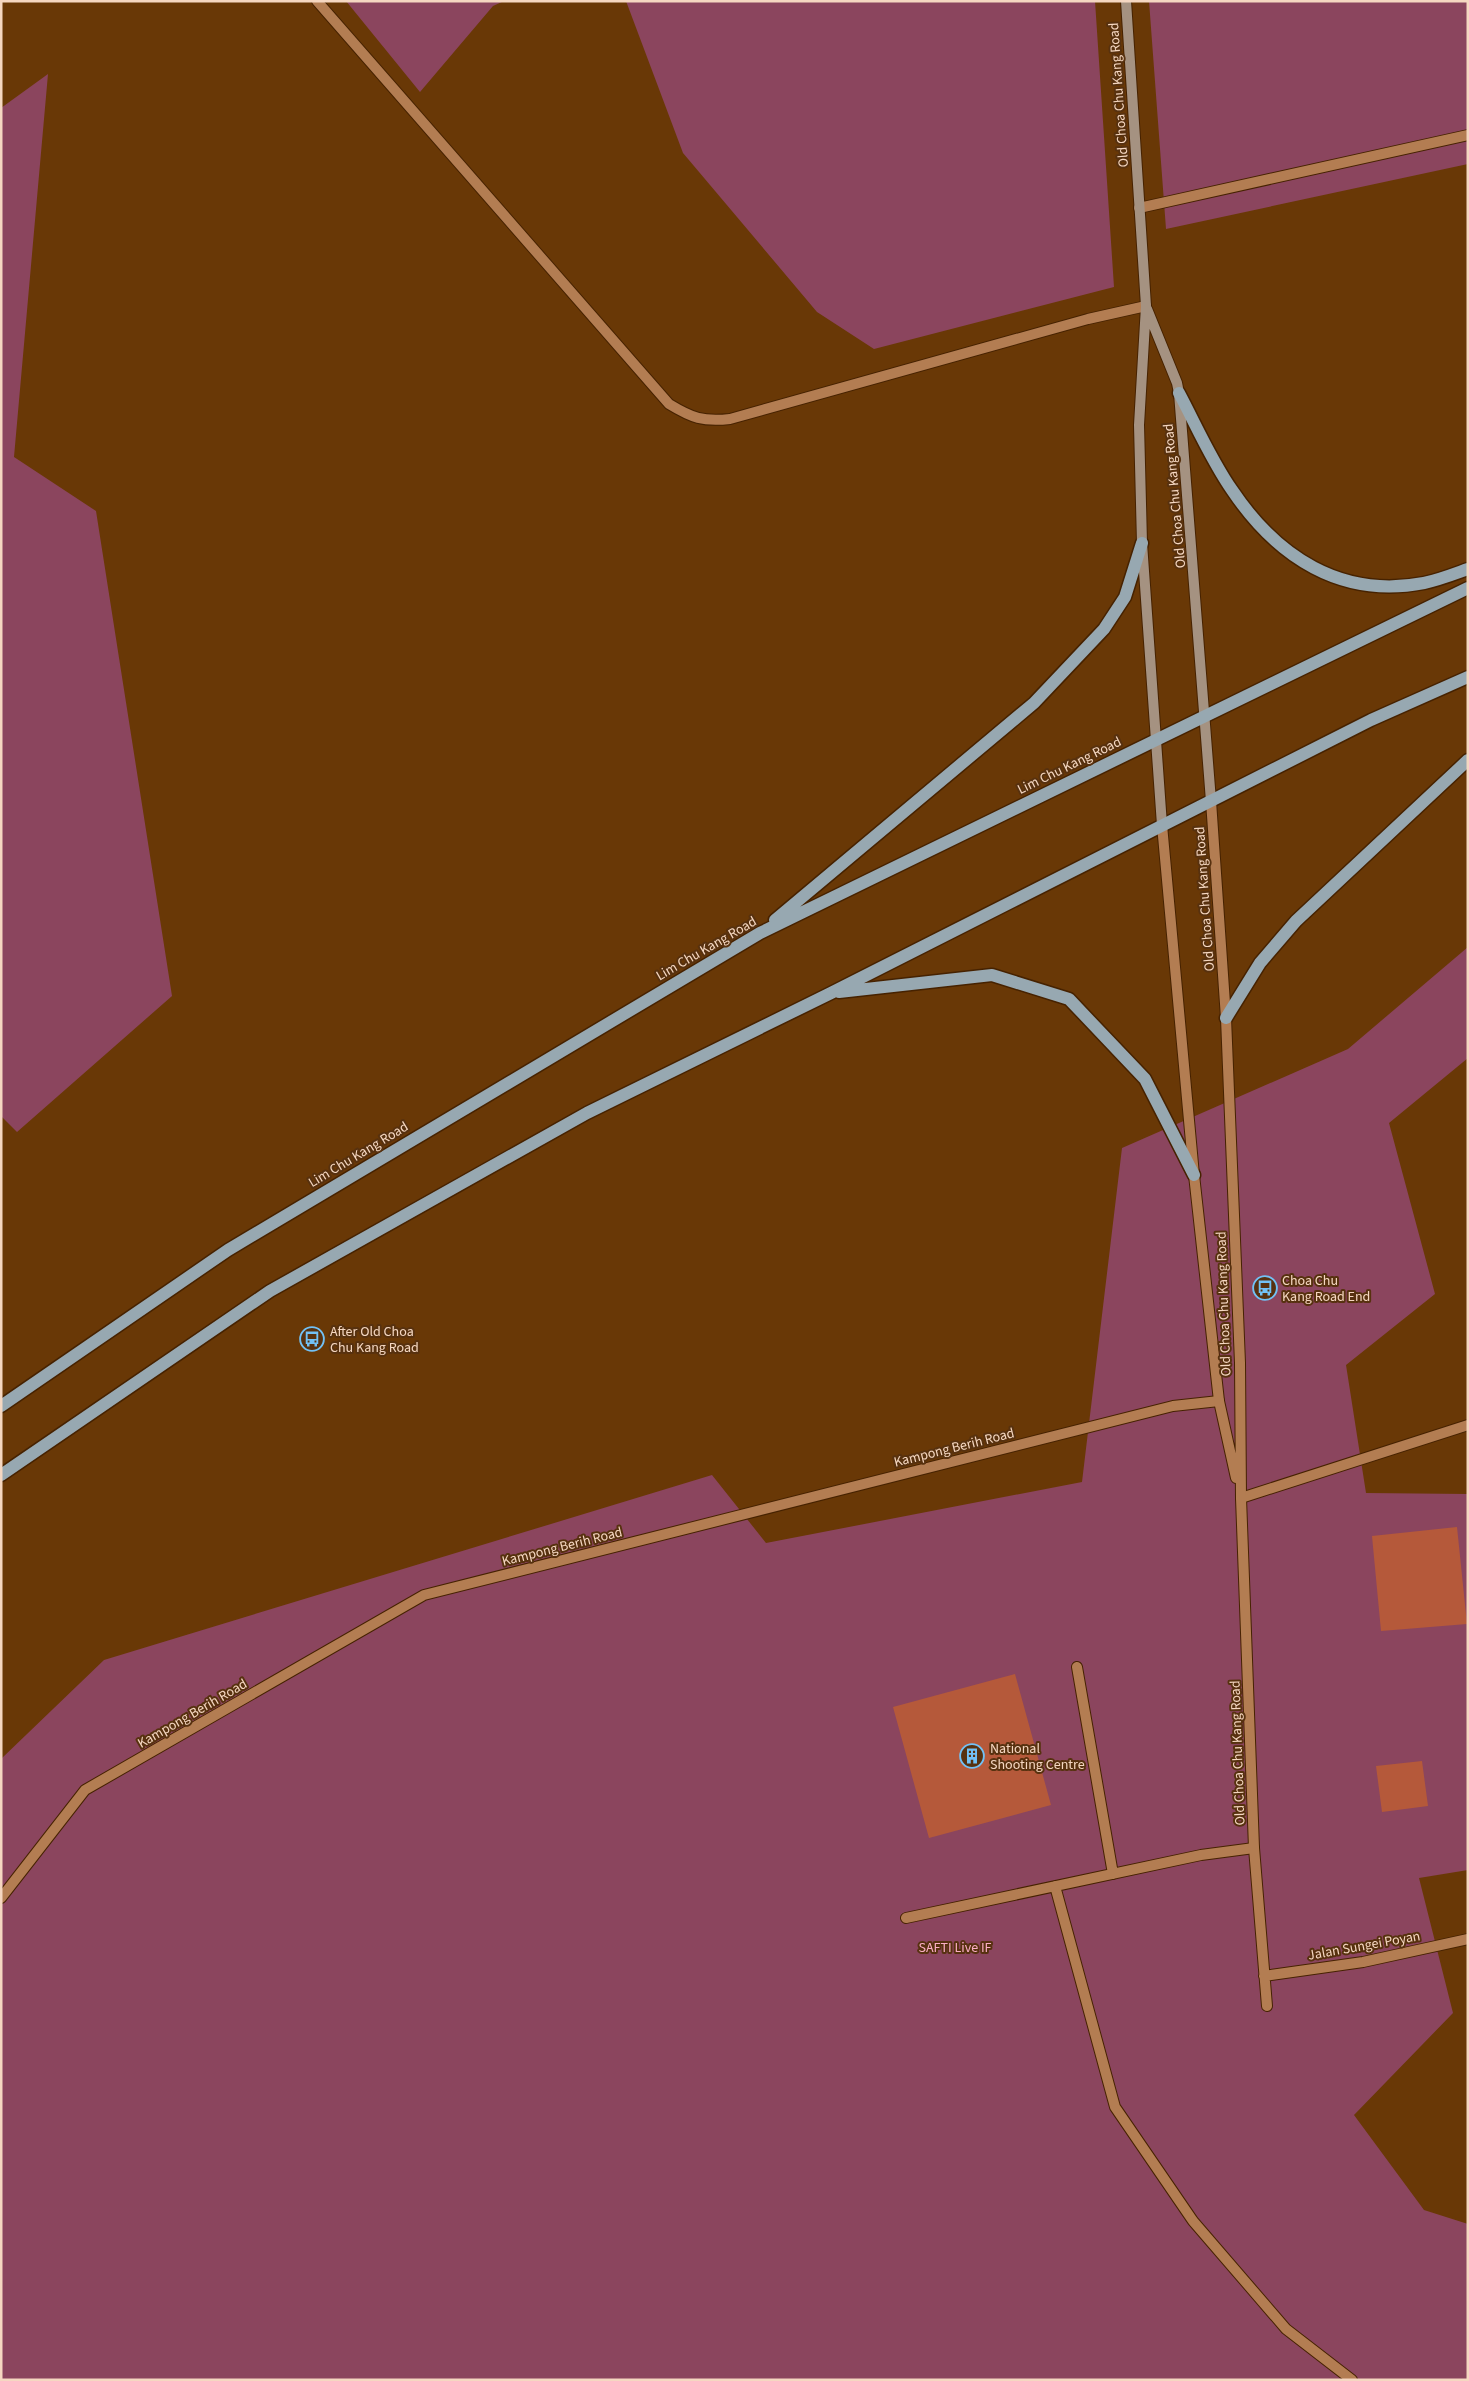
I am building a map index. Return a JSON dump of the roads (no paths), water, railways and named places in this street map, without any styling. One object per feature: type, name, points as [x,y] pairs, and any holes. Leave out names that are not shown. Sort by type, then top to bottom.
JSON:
[{"type":"main road","points":[[1179,393],[1232,490],[1268,534],[1305,565],[1350,584],[1384,586],[1424,583],[1468,569]]},
{"type":"main road","points":[[760,933],[1034,703],[1104,629],[1125,597],[1142,543]]},
{"type":"main road","name":"Lim Chu Kang Road","points":[[1,1406],[228,1250],[760,933],[1468,588]]},
{"type":"main road","points":[[1,1475],[270,1291],[587,1113],[831,993],[1371,720],[1468,677]]},
{"type":"main road","points":[[1226,1018],[1260,963],[1296,921],[1468,760]]},
{"type":"main road","points":[[831,993],[992,975],[1069,999],[1145,1079],[1194,1175]]},
{"type":"street","points":[[317,1],[669,404],[688,416],[708,421],[730,420],[1088,319],[1146,306]]},
{"type":"street","name":"Old Choa Chu Kang Road","points":[[1126,1],[1146,306],[1139,424],[1142,543],[1162,825],[1194,1175],[1219,1401],[1241,1498]]},
{"type":"street","points":[[1139,208],[1468,135]]},
{"type":"street","name":"Old Choa Chu Kang Road","points":[[1146,306],[1177,383],[1179,393],[1206,716],[1226,1018],[1240,1363],[1241,1498],[1254,1848],[1267,2006]]},
{"type":"street","name":"Kampong Berih Road","points":[[1,1898],[85,1790],[424,1596],[1173,1406],[1219,1401]]},
{"type":"street","points":[[1241,1498],[1468,1425]]},
{"type":"street","points":[[1077,1667],[1112,1874]]},
{"type":"street","points":[[906,1918],[1201,1855],[1254,1848]]},
{"type":"street","points":[[1056,1886],[1115,2107],[1193,2221],[1280,2321],[1352,2380]]},
{"type":"street","name":"Jalan Sungei Poyan","points":[[1264,1976],[1363,1962],[1468,1939]]},
{"type":"place","name":"Choa Chu Kang Road End","points":[[1265,1288]]},
{"type":"place","name":"After Old Choa Chu Kang Road","points":[[312,1339]]},
{"type":"place","name":"National Shooting Centre","points":[[972,1756]]},
{"type":"park label","name":"SAFTI Live IF","points":[[955,1947]]}]
